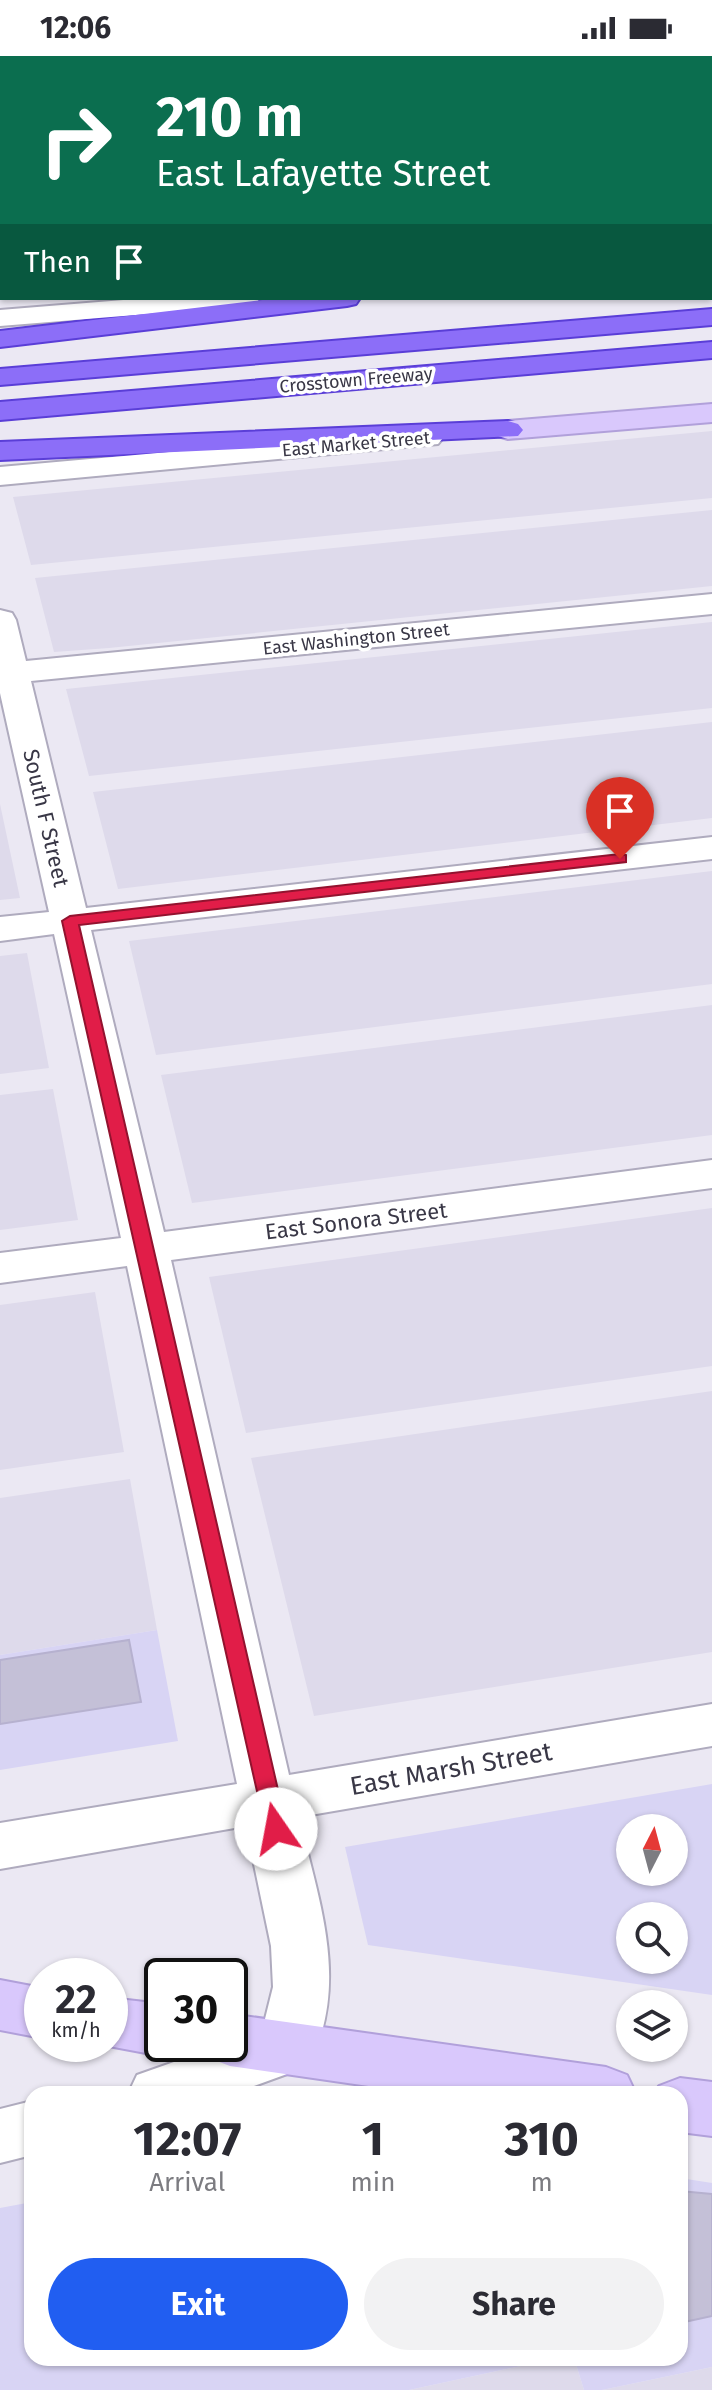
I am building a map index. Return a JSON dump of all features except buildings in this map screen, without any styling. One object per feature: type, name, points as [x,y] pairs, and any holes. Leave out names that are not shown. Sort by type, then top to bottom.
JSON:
[{"type":"highway","points":[[0,339],[330,300]]},
{"type":"highway","name":"Crosstown Freeway","points":[[0,377],[712,317]]},
{"type":"highway","name":"Crosstown Freeway","points":[[0,411],[712,350]]},
{"type":"highway","points":[[0,451],[508,430]]},
{"type":"main road","name":"East Market Street","points":[[508,430],[712,413]]},
{"type":"main road","points":[[0,2005],[24,2010]]},
{"type":"main road","points":[[248,2042],[551,2086]]},
{"type":"main road","points":[[688,2106],[712,2109]]},
{"type":"street","points":[[0,318],[222,300]]},
{"type":"street","name":"East Market Street","points":[[0,476],[508,430]]},
{"type":"street","name":"East Washington Street","points":[[6,674],[712,604]]},
{"type":"street","name":"South F Street","points":[[0,620],[6,674],[70,921],[146,1249],[300,1946],[302,1987],[288,2048]]},
{"type":"street","points":[[0,929],[712,848]]},
{"type":"street","name":"East Sonora Street","points":[[0,1268],[712,1174]]},
{"type":"street","name":"East Marsh Street","points":[[0,1846],[712,1725]]},
{"type":"street","points":[[181,2086],[288,2048]]},
{"type":"street","points":[[0,2136],[24,2130]]},
{"type":"shaded area","points":[[712,431],[712,498],[31,565],[13,497]]},
{"type":"shaded area","points":[[712,510],[712,586],[109,648],[54,652],[35,578]]},
{"type":"shaded area","points":[[712,622],[712,708],[89,776],[66,689]]},
{"type":"shaded area","points":[[712,722],[712,818],[118,889],[93,792]]},
{"type":"shaded area","points":[[0,804],[20,898],[0,900]]},
{"type":"shaded area","points":[[712,871],[712,984],[156,1055],[129,941]]},
{"type":"shaded area","points":[[27,953],[49,1068],[0,1074],[0,956]]},
{"type":"shaded area","points":[[712,1005],[712,1135],[192,1203],[161,1075]]},
{"type":"shaded area","points":[[53,1089],[78,1220],[0,1230],[0,1095]]},
{"type":"shaded area","points":[[712,1208],[712,1366],[246,1433],[209,1277]]},
{"type":"shaded area","points":[[95,1292],[124,1452],[0,1470],[0,1305]]},
{"type":"shaded area","points":[[712,1391],[712,1652],[314,1716],[251,1458]]},
{"type":"shaded area","points":[[130,1479],[157,1630],[0,1655],[0,1498]]},
{"type":"shaded area","points":[[157,1630],[178,1741],[0,1770],[0,1655]]},
{"type":"shaded area","points":[[712,1784],[712,1995],[368,1945],[345,1847]]},
{"type":"shaded area","points":[[688,2179],[712,2183],[712,2367],[602,2390],[584,2390],[576,2366],[688,2366]]},
{"type":"shaded area","points":[[24,2204],[24,2366],[521,2366],[409,2390],[0,2390],[0,2208]]},
{"type":"shaded area","points":[[521,2366],[576,2366],[584,2390],[409,2390]]},
{"type":"shaded area","points":[[712,2367],[712,2390],[602,2390]]},
{"type":"route","points":[[276,1829],[70,921],[620,859]]}]
